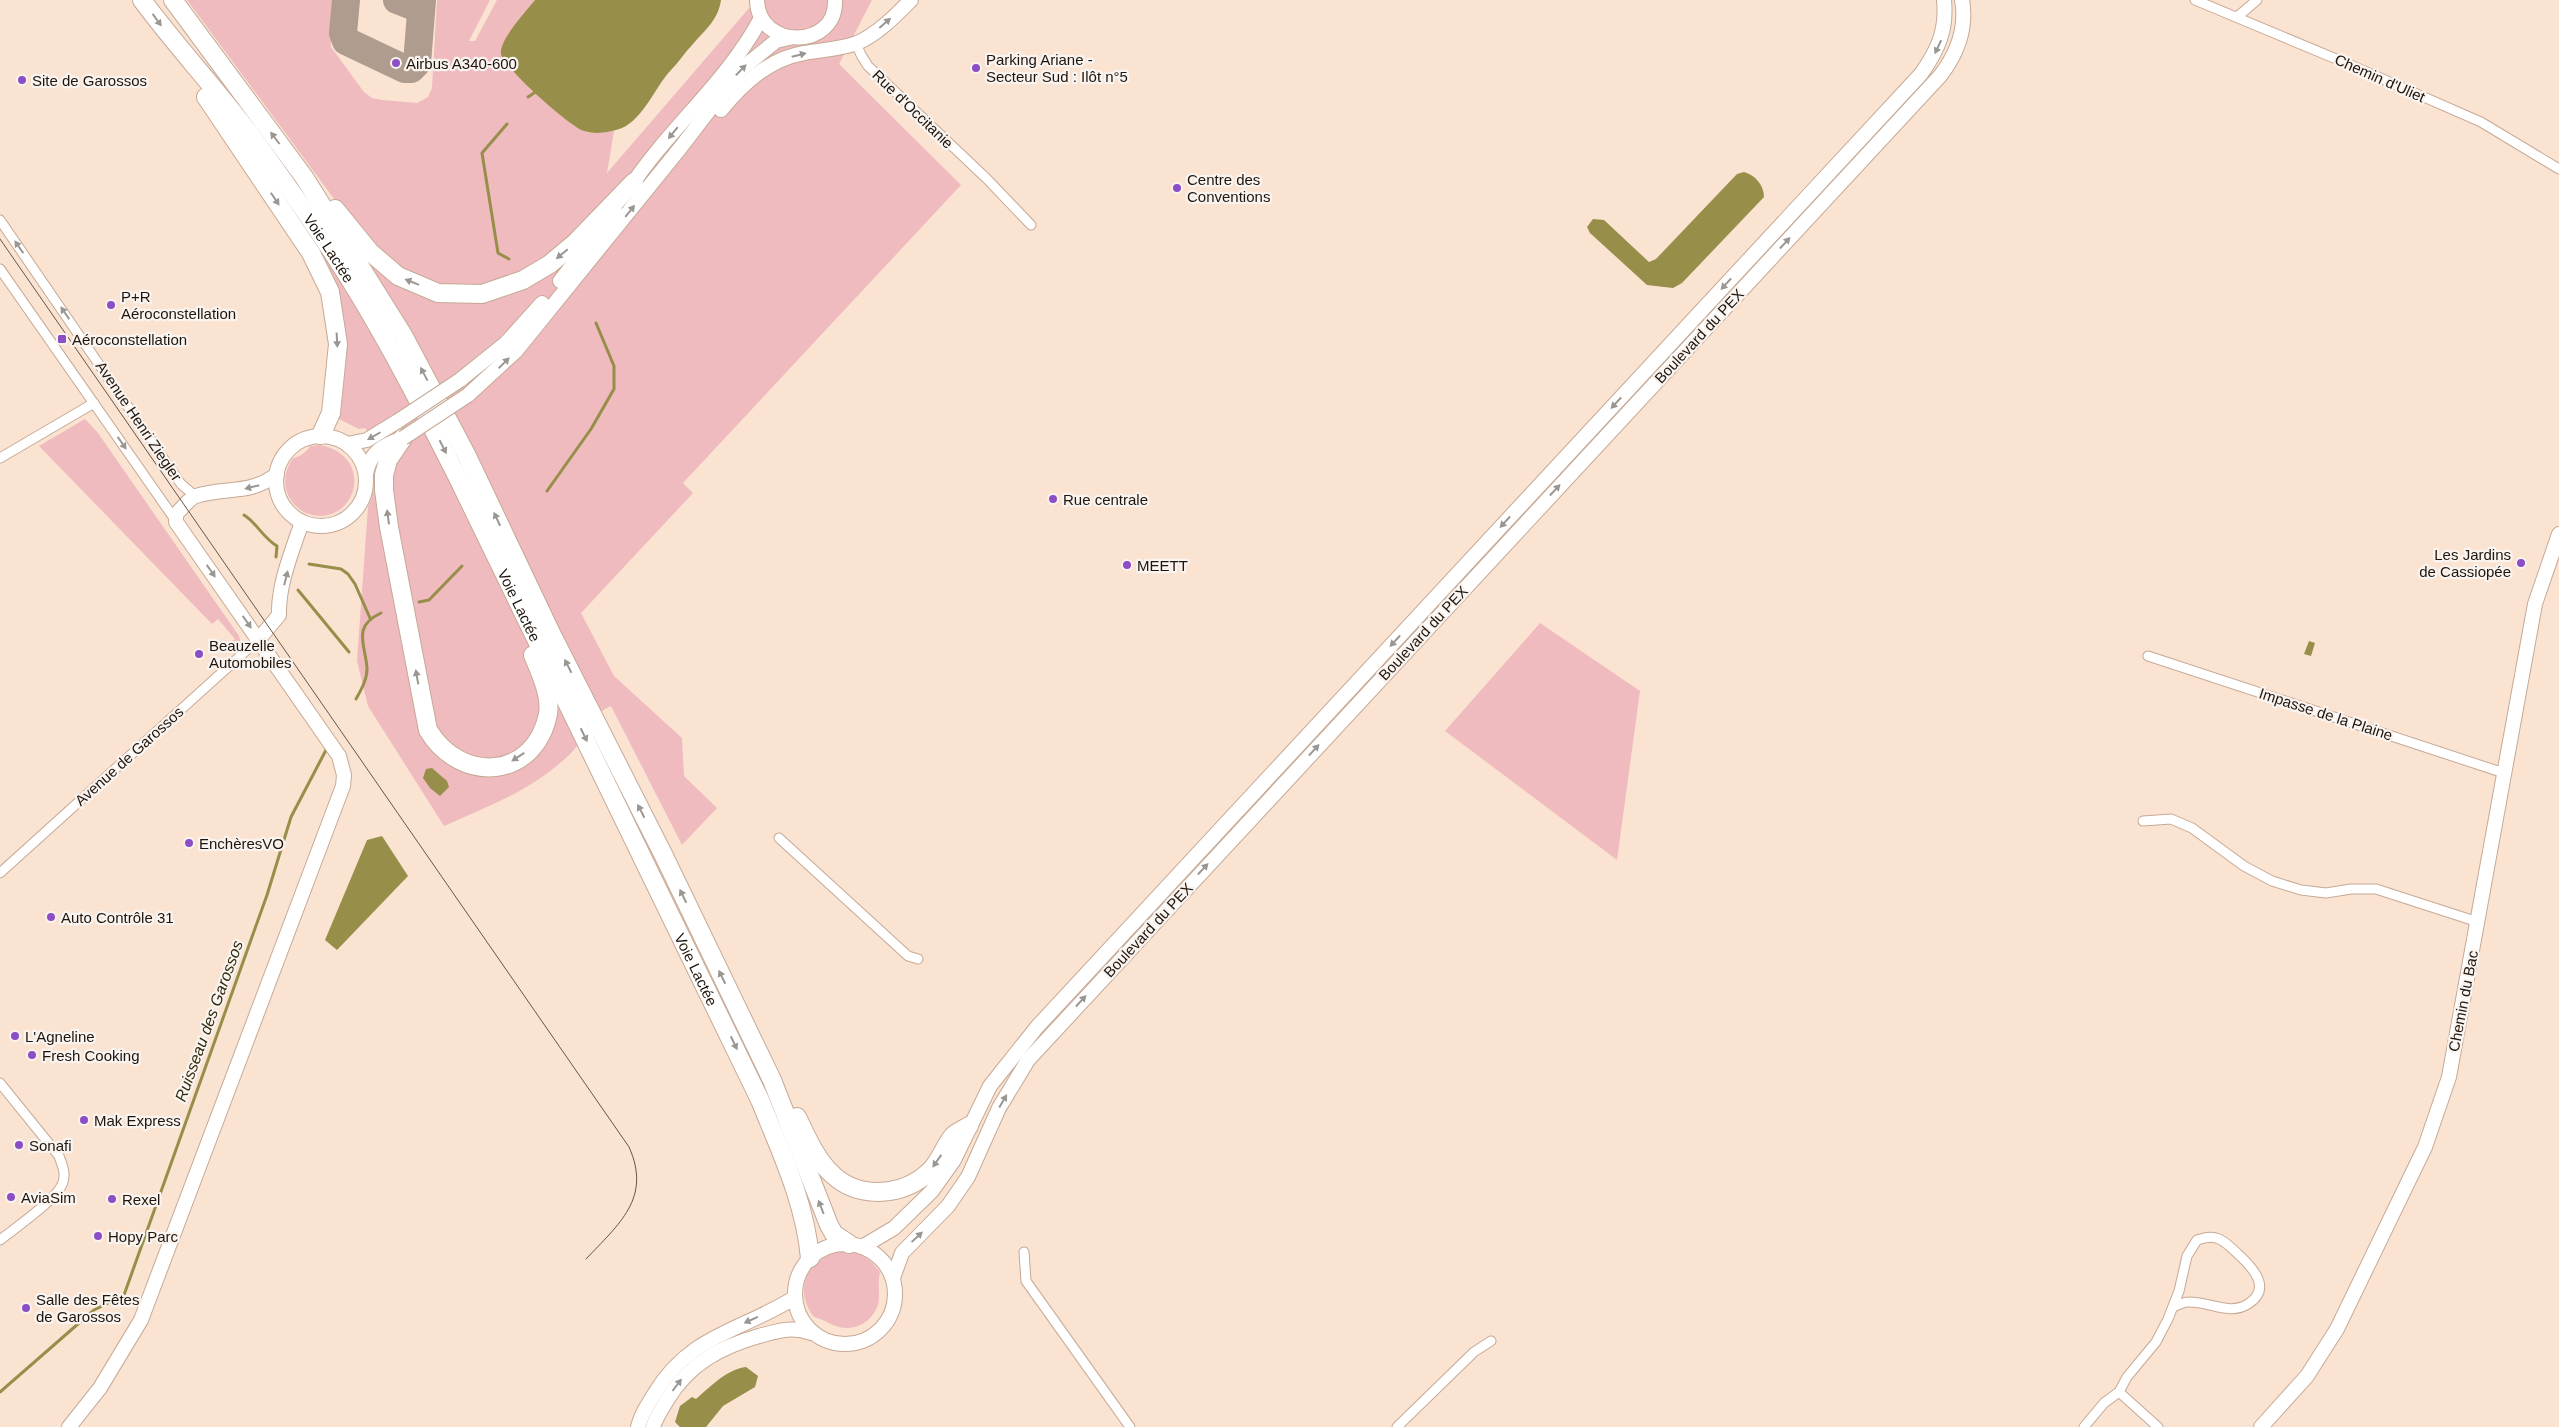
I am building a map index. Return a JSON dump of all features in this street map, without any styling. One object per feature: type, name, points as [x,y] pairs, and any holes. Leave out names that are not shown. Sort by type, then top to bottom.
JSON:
[{"type":"highway","name":"Voie Lactée","points":[[142,0],[172,41],[256,143],[360,295],[408,378],[729,1032],[767,1117],[793,1184],[807,1226],[810,1258]]},
{"type":"highway","name":"Voie Lactée","points":[[172,0],[304,177],[403,335],[467,456],[551,633],[663,854],[772,1080],[828,1225],[834,1234],[856,1245]]},
{"type":"highway","points":[[172,41],[218,116],[311,253],[330,292],[338,344],[331,413],[321,435]]},
{"type":"highway","points":[[304,177],[324,195],[370,252],[398,276],[438,292],[482,294],[523,280],[550,264],[576,242],[634,182]]},
{"type":"highway","points":[[403,438],[388,460],[384,475],[389,527],[428,730],[436,744],[458,761],[471,767],[486,768],[500,766],[522,756],[540,736],[548,712],[544,682],[523,628],[527,619]]},
{"type":"highway","points":[[739,1012],[773,1068],[819,1160],[833,1176],[855,1189],[875,1192],[894,1191],[918,1181],[936,1164],[954,1135],[969,1126]]},
{"type":"main road","points":[[757,0],[761,18],[768,27],[788,38]]},
{"type":"main road","points":[[276,474],[277,489],[282,503],[292,516],[302,522],[326,526],[340,522],[352,514],[363,495],[368,462],[376,452],[391,442],[403,438],[468,395],[516,351],[681,148],[740,70],[776,41],[808,36],[824,27],[832,16],[835,0]]},
{"type":"main road","points":[[681,148],[690,144],[706,128],[735,93],[772,64],[802,54],[856,43],[874,34],[911,0]]},
{"type":"main road","name":"Boulevard du PEX","points":[[856,1245],[894,1228],[926,1198],[954,1160],[990,1086],[1037,1027],[1921,74],[1937,50],[1942,37],[1946,15],[1944,0]]},
{"type":"main road","name":"Boulevard du PEX","points":[[893,1278],[902,1253],[948,1206],[964,1184],[999,1108],[1028,1060],[1940,76],[1957,50],[1963,20],[1962,0]]},
{"type":"main road","points":[[347,444],[367,440],[460,380],[494,355],[524,325],[613,214],[634,182],[735,59],[749,40],[761,18]]},
{"type":"main road","points":[[69,1427],[100,1388],[141,1320],[314,858],[343,786],[343,770],[339,756],[176,522],[176,514],[195,496],[252,488],[264,484],[276,474],[288,451],[297,443],[321,435],[347,444],[356,452],[366,474]]},
{"type":"main road","points":[[259,639],[279,615],[279,605],[294,545],[302,522]]},
{"type":"main road","name":"Chemin du Bac","points":[[2261,1427],[2307,1376],[2338,1329],[2425,1147],[2449,1077],[2534,604],[2559,534]]},
{"type":"main road","points":[[654,1427],[655,1420],[675,1387],[688,1372],[705,1358],[737,1343],[798,1328],[830,1343],[846,1345],[862,1342],[876,1335],[887,1323],[893,1309],[896,1294],[893,1278],[886,1265],[875,1254],[856,1245],[835,1245],[821,1250],[810,1258],[801,1270],[795,1283],[794,1298],[802,1323],[811,1333]]},
{"type":"main road","points":[[638,1427],[640,1418],[664,1378],[680,1359],[703,1342],[776,1309],[794,1298]]},
{"type":"street","name":"Chemin d'Uliet","points":[[2195,0],[2481,122],[2559,169]]},
{"type":"street","points":[[2237,17],[2257,0]]},
{"type":"street","name":"Rue d'Occitanie","points":[[856,43],[868,66],[1031,225]]},
{"type":"street","name":"Avenue Henri Ziegler","points":[[0,220],[181,484],[195,496]]},
{"type":"street","name":"Avenue Henri Ziegler","points":[[0,269],[176,522]]},
{"type":"street","points":[[0,458],[94,403]]},
{"type":"street","name":"Avenue de Garossos","points":[[0,872],[259,639]]},
{"type":"street","name":"Impasse de la Plaine","points":[[2148,656],[2504,773]]},
{"type":"street","points":[[2143,821],[2171,819],[2192,828],[2244,866],[2272,881],[2301,890],[2326,893],[2376,889],[2478,922]]},
{"type":"street","points":[[779,838],[908,956],[918,959]]},
{"type":"street","points":[[0,1083],[59,1156],[64,1169],[63,1183],[55,1195],[0,1240]]},
{"type":"street","points":[[2084,1427],[2104,1404],[2119,1392],[2127,1377],[2156,1342],[2173,1307],[2187,1256],[2197,1240],[2208,1237],[2218,1238],[2255,1270],[2259,1279],[2257,1295],[2249,1303],[2238,1308],[2229,1309],[2187,1302],[2173,1307]]},
{"type":"street","points":[[1024,1252],[1026,1281],[1130,1427]]},
{"type":"street","points":[[1397,1427],[1474,1352],[1491,1341]]},
{"type":"street","points":[[2119,1392],[2158,1427]]},
{"type":"shaded area","points":[[187,0],[332,0],[331,47],[364,92],[372,98],[417,103],[428,97],[432,88],[437,0],[490,0],[469,41],[475,41],[497,0],[535,0],[508,34],[502,49],[502,55],[514,73],[526,85],[554,110],[579,128],[590,133],[614,131],[607,173],[756,0],[872,0],[839,64],[961,185],[683,483],[693,493],[581,613],[614,676],[682,738],[684,776],[717,808],[682,845],[611,706],[597,715],[576,748],[556,767],[511,796],[444,826],[368,706],[357,661],[368,507],[373,493],[376,468],[382,455],[365,428],[359,429],[339,419],[343,394],[341,323],[316,251],[320,249],[367,257],[394,277],[446,285],[398,267],[360,234]]},
{"type":"shaded area","points":[[535,0],[721,0],[711,24],[665,77],[637,117],[622,128],[598,133],[584,131],[566,119],[538,96],[513,71],[501,54],[504,41]]},
{"type":"shaded area","points":[[1744,172],[1752,175],[1758,181],[1764,197],[1682,283],[1673,288],[1647,285],[1590,233],[1587,227],[1593,219],[1604,220],[1649,262],[1656,259],[1737,174]]},
{"type":"shaded area","points":[[85,419],[98,433],[239,636],[241,645],[238,649],[231,642],[235,639],[218,619],[212,624],[39,446]]},
{"type":"shaded area","points":[[320,445],[338,452],[349,463],[354,477],[353,490],[347,503],[337,512],[323,516],[306,513],[296,506],[289,497],[285,482],[286,472],[293,458],[303,454],[310,446]]},
{"type":"shaded area","points":[[1540,623],[1640,691],[1617,860],[1445,731]]},
{"type":"shaded area","points":[[2309,641],[2315,643],[2311,656],[2304,654]]},
{"type":"shaded area","points":[[432,768],[447,781],[449,787],[440,796],[430,788],[423,778],[426,769]]},
{"type":"shaded area","points":[[382,836],[408,876],[337,950],[325,940],[367,840]]},
{"type":"shaded area","points":[[844,1250],[865,1257],[880,1272],[879,1299],[875,1312],[865,1322],[846,1328],[814,1317],[807,1306],[804,1295],[804,1284],[814,1266],[832,1253]]},
{"type":"shaded area","points":[[746,1367],[758,1376],[755,1387],[723,1406],[706,1427],[680,1427],[675,1422],[680,1406],[692,1397],[696,1399],[732,1371]]},
{"type":"waterway","name":"Ruisseau des Garossos","points":[[528,97],[537,91]]},
{"type":"waterway","name":"Ruisseau des Garossos","points":[[507,124],[482,153],[498,253],[509,259]]},
{"type":"waterway","name":"Ruisseau des Garossos","points":[[547,491],[591,429],[614,389],[614,366],[596,323]]},
{"type":"waterway","points":[[244,515],[277,546],[276,557]]},
{"type":"waterway","points":[[309,564],[341,569],[348,574],[355,584],[370,618]]},
{"type":"waterway","name":"Ruisseau des Garossos","points":[[419,602],[429,600],[462,566]]},
{"type":"waterway","points":[[298,590],[349,652]]},
{"type":"waterway","name":"Ruisseau des Garossos","points":[[356,699],[367,673],[362,637],[363,631],[366,624],[381,613]]},
{"type":"waterway","name":"Ruisseau des Garossos","points":[[0,1392],[94,1310],[124,1295],[267,895],[291,817],[326,750]]},
{"type":"taxiway","points":[[346,0],[343,33],[346,41],[405,69],[411,69],[417,63],[422,0]]},
{"type":"taxiway","points":[[397,0],[415,7],[421,2]]},
{"type":"tram line","points":[[0,239],[629,1147],[635,1165],[637,1181],[634,1196],[620,1222],[586,1259]]},
{"type":"place","name":"Airbus A340-600","points":[[396,63]]},
{"type":"place","name":"Parking Ariane - Secteur Sud : Ilôt n°5","points":[[976,68]]},
{"type":"place","name":"Site de Garossos","points":[[22,80]]},
{"type":"place","name":"Centre des Conventions","points":[[1177,188]]},
{"type":"place","name":"P+R Aéroconstellation","points":[[111,305]]},
{"type":"place","name":"Aéroconstellation","points":[[62,339]]},
{"type":"place","name":"Rue centrale","points":[[1053,499]]},
{"type":"place","name":"Les Jardins de Cassiopée","points":[[2521,563]]},
{"type":"place","name":"MEETT","points":[[1127,565]]},
{"type":"place","name":"Beauzelle Automobiles","points":[[199,654]]},
{"type":"place","name":"EnchèresVO","points":[[189,843]]},
{"type":"place","name":"Auto Contrôle 31","points":[[51,917]]},
{"type":"place","name":"L'Agneline","points":[[15,1036]]},
{"type":"place","name":"Fresh Cooking","points":[[32,1055]]},
{"type":"place","name":"Mak Express","points":[[84,1120]]},
{"type":"place","name":"Sonafi","points":[[19,1145]]},
{"type":"place","name":"AviaSim","points":[[11,1197]]},
{"type":"place","name":"Rexel","points":[[112,1199]]},
{"type":"place","name":"Hopy Parc","points":[[98,1236]]},
{"type":"place","name":"Salle des Fêtes de Garossos","points":[[26,1308]]}]
